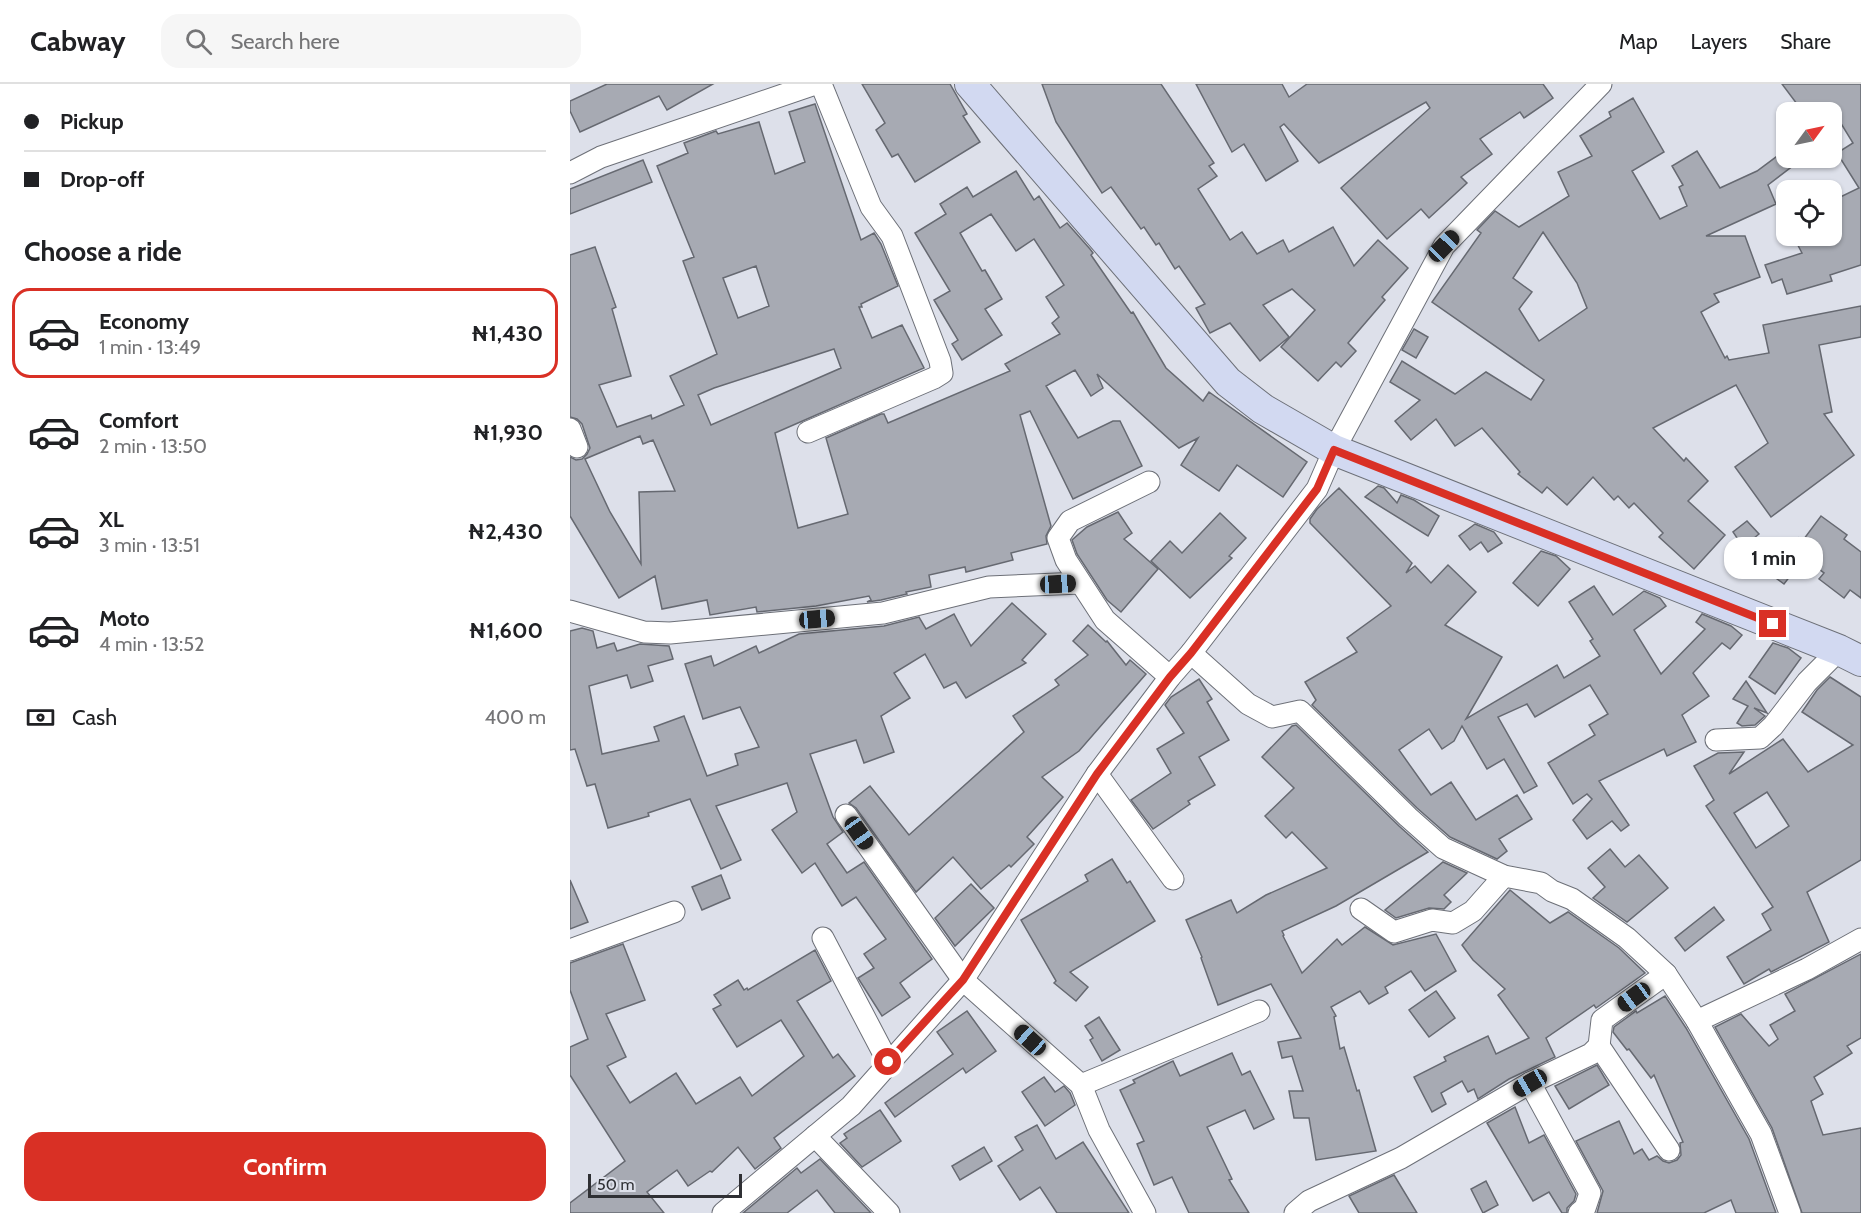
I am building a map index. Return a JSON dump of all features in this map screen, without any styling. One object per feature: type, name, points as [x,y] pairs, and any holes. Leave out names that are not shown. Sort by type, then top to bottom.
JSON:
[{"type":"street","points":[[570,173],[601,157],[815,84]]},
{"type":"street","points":[[808,432],[942,373],[940,361],[892,236],[871,207],[821,84]]},
{"type":"street","points":[[970,84],[1228,381],[1263,410],[1334,450],[1850,656]]},
{"type":"street","points":[[723,1213],[851,1106],[963,980],[1097,774],[1317,489],[1334,450],[1444,246],[1601,84]]},
{"type":"street","points":[[1149,482],[1070,521],[1058,538],[1066,560],[1105,620],[1170,677]]},
{"type":"street","points":[[570,611],[644,632],[670,633],[883,613],[989,587],[1080,583]]},
{"type":"street","points":[[1191,653],[1248,704],[1272,717],[1300,711],[1408,817],[1443,848],[1504,876],[1541,883],[1552,891],[1580,904],[1627,938],[1666,974],[1697,1021],[1761,1134],[1790,1213]]},
{"type":"street","points":[[1716,740],[1760,738],[1773,726],[1807,682],[1850,656]]},
{"type":"street","points":[[1097,774],[1173,879]]},
{"type":"street","points":[[846,815],[963,980],[1081,1085],[1099,1130],[1145,1213]]},
{"type":"street","points":[[1361,909],[1394,932],[1432,920],[1453,923],[1473,911],[1504,876]]},
{"type":"street","points":[[570,950],[674,912]]},
{"type":"street","points":[[823,938],[888,1062]]},
{"type":"street","points":[[1697,1021],[1807,969],[1861,939]]},
{"type":"street","points":[[1295,1213],[1309,1202],[1401,1158],[1530,1083],[1591,1054],[1599,1046],[1602,1020],[1666,974]]},
{"type":"street","points":[[1081,1085],[1259,1011]]},
{"type":"street","points":[[1599,1046],[1669,1150]]},
{"type":"street","points":[[1530,1083],[1590,1193],[1585,1208],[1579,1213]]},
{"type":"street","points":[[815,1136],[889,1213]]},
{"type":"building","points":[[607,84],[713,84],[667,110],[659,96],[580,132],[570,111],[570,101]]},
{"type":"building","points":[[862,84],[950,84],[967,114],[963,116],[980,142],[915,182],[898,154],[892,157],[876,130],[885,123]]},
{"type":"building","points":[[1042,84],[1161,84],[1214,163],[1209,166],[1217,176],[1198,189],[1230,240],[1242,232],[1257,254],[1283,240],[1289,252],[1333,227],[1354,266],[1378,240],[1408,268],[1382,297],[1385,300],[1348,343],[1356,351],[1341,367],[1336,362],[1318,381],[1281,347],[1315,310],[1292,289],[1263,305],[1289,337],[1260,361],[1230,323],[1210,333],[1196,308],[1205,304],[1179,266],[1175,269],[1159,243],[1156,245],[1144,227],[1141,229],[1111,187],[1102,193],[1056,122]]},
{"type":"building","points":[[1196,84],[1282,84],[1289,97],[1307,84],[1543,84],[1553,98],[1524,118],[1520,112],[1480,139],[1492,154],[1461,177],[1467,183],[1429,218],[1421,209],[1387,239],[1341,188],[1430,108],[1426,102],[1319,163],[1284,124],[1280,127],[1298,161],[1266,181],[1244,144],[1232,152]]},
{"type":"building","points":[[1782,84],[1861,84],[1861,265],[1830,275],[1832,281],[1787,294],[1782,279],[1772,283],[1765,265],[1802,253],[1798,246],[1842,246],[1842,196],[1859,188],[1842,161],[1842,150],[1853,143],[1842,125],[1842,102],[1796,102]]},
{"type":"building","points":[[1633,98],[1664,152],[1632,171],[1660,219],[1687,206],[1679,187],[1683,185],[1672,166],[1697,151],[1720,188],[1757,171],[1776,157],[1776,168],[1790,168],[1768,185],[1776,204],[1706,236],[1745,236],[1760,277],[1714,294],[1719,302],[1701,312],[1725,358],[1727,356],[1729,360],[1769,353],[1763,325],[1861,306],[1861,337],[1819,345],[1832,412],[1824,414],[1854,455],[1771,517],[1735,467],[1768,443],[1736,385],[1653,428],[1684,461],[1686,458],[1708,481],[1688,501],[1725,535],[1694,569],[1659,537],[1663,533],[1634,503],[1629,508],[1618,496],[1614,500],[1593,477],[1567,505],[1547,487],[1542,493],[1518,474],[1520,472],[1482,428],[1455,446],[1436,419],[1411,440],[1395,421],[1420,400],[1390,382],[1402,361],[1455,394],[1486,372],[1531,400],[1544,380],[1432,302],[1481,233],[1477,230],[1495,211],[1519,227],[1569,196],[1558,172],[1592,156],[1580,136],[1611,117],[1609,112]],"holes":[[[1543,232],[1577,283],[1587,308],[1539,341],[1519,309],[1532,292],[1513,278]]]},
{"type":"building","points":[[815,104],[861,240],[874,233],[881,244],[898,286],[859,307],[872,338],[902,325],[924,368],[775,433],[798,528],[848,514],[826,438],[881,414],[884,414],[888,423],[1010,371],[1005,364],[1060,334],[1052,323],[1059,317],[1046,297],[1064,285],[1034,239],[1016,251],[991,214],[960,233],[982,271],[985,270],[1002,299],[985,309],[1002,335],[962,360],[952,344],[958,340],[934,300],[950,291],[915,233],[946,214],[940,204],[967,187],[973,197],[1016,171],[1034,200],[1039,196],[1060,228],[1067,223],[1090,249],[1093,253],[1091,255],[1131,313],[1133,312],[1166,368],[1203,401],[1209,392],[1307,462],[1283,497],[1237,465],[1219,491],[1181,465],[1198,438],[1179,448],[1097,374],[1103,388],[1091,396],[1075,370],[1046,386],[1078,438],[1113,421],[1120,421],[1142,466],[1073,499],[1030,411],[1020,415],[1051,526],[1046,536],[1047,544],[1011,553],[1013,560],[966,572],[965,567],[929,575],[931,587],[867,602],[871,600],[869,596],[816,606],[757,612],[756,607],[710,615],[707,600],[662,609],[655,576],[619,598],[570,516],[570,457],[576,460],[582,459],[590,448],[582,424],[570,417],[570,255],[595,247],[616,307],[612,309],[631,376],[599,385],[617,427],[651,415],[652,419],[684,405],[670,376],[717,354],[683,261],[694,257],[657,166],[688,153],[684,143],[716,131],[718,134],[759,122],[775,174],[805,162],[789,112]],"holes":[[[756,266],[769,306],[738,318],[723,278]],[[834,349],[841,368],[711,425],[698,395]],[[640,436],[643,444],[653,440],[675,491],[639,492],[641,564],[610,512],[585,459]]]},
{"type":"building","points":[[643,160],[652,182],[570,214],[570,189]]},
{"type":"building","points":[[1414,329],[1428,337],[1416,358],[1402,350]]},
{"type":"building","points":[[1378,486],[1384,488],[1397,503],[1401,495],[1414,500],[1439,516],[1428,536],[1365,497]]},
{"type":"building","points":[[1339,488],[1412,563],[1406,573],[1415,566],[1431,583],[1448,565],[1476,592],[1445,625],[1502,657],[1466,719],[1557,665],[1564,678],[1600,656],[1590,641],[1593,639],[1569,602],[1594,586],[1613,615],[1644,591],[1660,598],[1666,606],[1634,630],[1661,674],[1705,629],[1696,622],[1702,614],[1731,626],[1742,635],[1730,649],[1722,643],[1693,673],[1709,696],[1682,715],[1696,742],[1667,756],[1664,749],[1599,781],[1629,825],[1621,831],[1612,821],[1587,839],[1573,820],[1592,799],[1587,794],[1573,804],[1548,763],[1595,735],[1589,725],[1608,714],[1590,685],[1535,717],[1527,704],[1498,717],[1537,786],[1524,793],[1504,759],[1487,769],[1462,726],[1454,741],[1442,749],[1429,729],[1399,750],[1431,795],[1451,782],[1476,820],[1517,795],[1532,819],[1499,839],[1507,851],[1497,859],[1450,837],[1417,808],[1312,705],[1316,700],[1305,682],[1357,652],[1347,638],[1391,606],[1310,523],[1317,509]]},
{"type":"building","points":[[1118,512],[1132,533],[1124,539],[1158,569],[1121,612],[1107,600],[1077,554],[1072,540],[1087,527]]},
{"type":"building","points":[[1220,513],[1246,538],[1229,556],[1232,558],[1190,598],[1151,561],[1170,541],[1182,553]]},
{"type":"building","points":[[1821,516],[1847,535],[1844,539],[1861,552],[1861,598],[1850,590],[1844,598],[1819,579],[1824,573],[1804,558],[1784,584],[1754,562],[1750,556],[1764,539],[1779,554],[1798,538],[1801,543]]},
{"type":"building","points":[[1747,521],[1759,534],[1743,547],[1733,532]]},
{"type":"building","points":[[1475,524],[1494,532],[1502,543],[1488,552],[1481,542],[1470,550],[1459,536]]},
{"type":"building","points":[[1541,551],[1556,556],[1570,569],[1538,606],[1513,583]]},
{"type":"building","points":[[1012,603],[1046,634],[1022,660],[1026,663],[966,698],[956,682],[944,688],[925,654],[894,673],[910,698],[881,716],[894,752],[864,763],[856,740],[810,754],[833,817],[843,832],[827,844],[847,873],[864,862],[932,959],[900,983],[910,997],[882,1016],[858,978],[874,968],[864,954],[886,939],[856,897],[842,906],[815,863],[802,873],[772,830],[797,812],[787,783],[716,806],[741,860],[721,869],[690,799],[648,813],[649,816],[608,828],[595,784],[587,786],[575,749],[570,750],[570,631],[582,628],[593,631],[597,648],[614,643],[617,651],[640,644],[669,646],[673,659],[648,666],[653,681],[631,688],[627,675],[589,686],[602,754],[659,741],[654,727],[684,716],[707,776],[738,765],[735,754],[759,747],[740,707],[703,719],[685,664],[711,656],[714,666],[756,646],[759,653],[799,634],[884,626],[919,617],[926,629],[954,614],[971,646]]},
{"type":"building","points":[[1088,625],[1107,641],[1126,665],[1130,660],[1146,674],[1079,751],[1042,777],[1063,797],[1027,837],[1034,844],[1011,867],[1009,865],[981,889],[953,857],[916,892],[856,808],[849,803],[870,786],[909,835],[1024,732],[1013,716],[1059,685],[1055,680],[1088,655],[1073,641]]},
{"type":"building","points":[[1773,643],[1788,648],[1801,658],[1775,694],[1749,677]]},
{"type":"building","points":[[1830,677],[1861,697],[1861,860],[1807,892],[1829,942],[1771,972],[1769,969],[1744,984],[1727,957],[1771,930],[1762,914],[1773,907],[1706,806],[1714,800],[1694,766],[1718,753],[1744,752],[1729,774],[1783,739],[1808,772],[1853,745],[1802,712],[1817,690]],"holes":[[[1767,792],[1789,826],[1756,848],[1734,813]]]},
{"type":"building","points":[[1199,679],[1212,699],[1207,702],[1229,740],[1199,757],[1215,785],[1188,801],[1190,804],[1153,829],[1131,800],[1171,773],[1157,749],[1184,733],[1165,705],[1171,697]]},
{"type":"building","points":[[1746,681],[1767,713],[1754,708],[1765,716],[1755,725],[1742,726],[1737,723],[1748,706],[1733,699]]},
{"type":"building","points":[[1296,725],[1428,852],[1336,906],[1282,931],[1302,973],[1337,939],[1342,945],[1365,927],[1393,945],[1436,934],[1456,971],[1425,991],[1411,971],[1385,987],[1388,993],[1369,1004],[1360,991],[1331,1007],[1336,1016],[1334,1017],[1340,1049],[1344,1047],[1376,1151],[1316,1160],[1309,1118],[1294,1118],[1289,1091],[1303,1091],[1292,1056],[1282,1058],[1278,1042],[1301,1038],[1271,984],[1218,1005],[1202,957],[1186,920],[1231,900],[1237,913],[1266,895],[1327,868],[1292,832],[1286,838],[1265,816],[1294,788],[1262,757],[1292,726]]},
{"type":"building","points":[[1610,849],[1625,867],[1639,855],[1668,888],[1627,922],[1593,898],[1605,887],[1588,868]]},
{"type":"building","points":[[1112,859],[1127,883],[1130,881],[1155,921],[1070,972],[1088,987],[1076,1001],[1054,983],[1056,981],[1021,920],[1088,881],[1085,875]]},
{"type":"building","points":[[1443,862],[1467,873],[1444,895],[1451,902],[1444,909],[1429,908],[1396,918],[1385,910]]},
{"type":"building","points":[[721,875],[730,898],[702,910],[692,887]]},
{"type":"building","points":[[570,880],[588,922],[570,929]]},
{"type":"building","points":[[971,884],[994,908],[955,946],[935,918]]},
{"type":"building","points":[[1510,890],[1550,923],[1568,912],[1619,948],[1645,973],[1596,1008],[1594,1005],[1546,1038],[1555,1057],[1509,1079],[1478,1099],[1474,1089],[1468,1092],[1462,1081],[1441,1093],[1446,1104],[1432,1112],[1414,1077],[1446,1061],[1444,1057],[1488,1036],[1496,1054],[1529,1038],[1498,995],[1505,989],[1473,960],[1462,945]]},
{"type":"building","points":[[1714,907],[1724,920],[1685,951],[1675,938]]},
{"type":"building","points":[[623,944],[645,1000],[606,1014],[626,1057],[607,1066],[630,1103],[676,1073],[696,1104],[740,1077],[752,1096],[804,1056],[781,1020],[737,1047],[713,1009],[721,1005],[714,995],[738,980],[744,990],[747,988],[748,990],[815,950],[831,981],[797,1001],[833,1058],[838,1054],[855,1076],[774,1138],[781,1148],[755,1169],[738,1147],[712,1172],[710,1171],[688,1186],[677,1170],[647,1192],[664,1213],[570,1213],[570,1203],[625,1161],[570,1075],[570,1047],[588,1039],[570,990],[570,963]]},
{"type":"building","points":[[1861,954],[1861,1038],[1847,1046],[1852,1053],[1814,1077],[1823,1094],[1811,1101],[1823,1135],[1861,1128],[1861,1213],[1802,1213],[1772,1128],[1715,1027],[1741,1014],[1769,1046],[1778,1039],[1770,1025],[1795,1011],[1785,994]]},
{"type":"building","points":[[1436,991],[1455,1018],[1429,1037],[1409,1010]]},
{"type":"building","points":[[1665,996],[1686,1028],[1749,1139],[1776,1213],[1736,1213],[1731,1200],[1704,1213],[1597,1213],[1603,1191],[1576,1141],[1619,1121],[1634,1154],[1642,1149],[1649,1160],[1657,1156],[1669,1163],[1677,1160],[1681,1155],[1680,1143],[1683,1142],[1654,1075],[1651,1078],[1613,1032],[1614,1027],[1636,1011],[1637,1013]]},
{"type":"building","points":[[967,1011],[996,1051],[966,1073],[963,1068],[895,1117],[885,1103],[953,1054],[937,1032]]},
{"type":"building","points":[[1099,1017],[1120,1050],[1102,1061],[1090,1040],[1093,1038],[1085,1026]]},
{"type":"building","points":[[1232,1053],[1242,1075],[1250,1071],[1274,1119],[1254,1129],[1245,1110],[1207,1127],[1232,1179],[1229,1180],[1249,1213],[1189,1213],[1172,1177],[1154,1185],[1137,1144],[1144,1141],[1120,1090],[1135,1083],[1133,1080],[1173,1061],[1180,1076]]},
{"type":"building","points":[[1597,1065],[1609,1085],[1569,1109],[1555,1086]]},
{"type":"building","points":[[1044,1077],[1055,1092],[1064,1086],[1075,1105],[1045,1126],[1022,1092]]},
{"type":"building","points":[[1515,1107],[1529,1143],[1544,1135],[1576,1194],[1574,1201],[1567,1208],[1567,1213],[1562,1213],[1549,1192],[1533,1201],[1487,1123]]},
{"type":"building","points":[[880,1110],[901,1141],[862,1167],[840,1143],[847,1138],[844,1134]]},
{"type":"building","points":[[1037,1125],[1056,1159],[1083,1142],[1129,1213],[1057,1213],[1040,1187],[1020,1200],[998,1166],[1023,1150],[1015,1137]]},
{"type":"building","points":[[984,1147],[992,1161],[960,1180],[952,1166]]},
{"type":"building","points":[[820,1159],[871,1213],[835,1213],[817,1190],[787,1213],[743,1213],[797,1168],[801,1173]]},
{"type":"building","points":[[1394,1175],[1417,1213],[1359,1213],[1349,1196]]},
{"type":"building","points":[[1486,1181],[1498,1205],[1483,1213],[1471,1189]]},
{"type":"route","points":[[888,1062],[963,980],[1097,774],[1317,489],[1334,450],[1773,624]]}]
